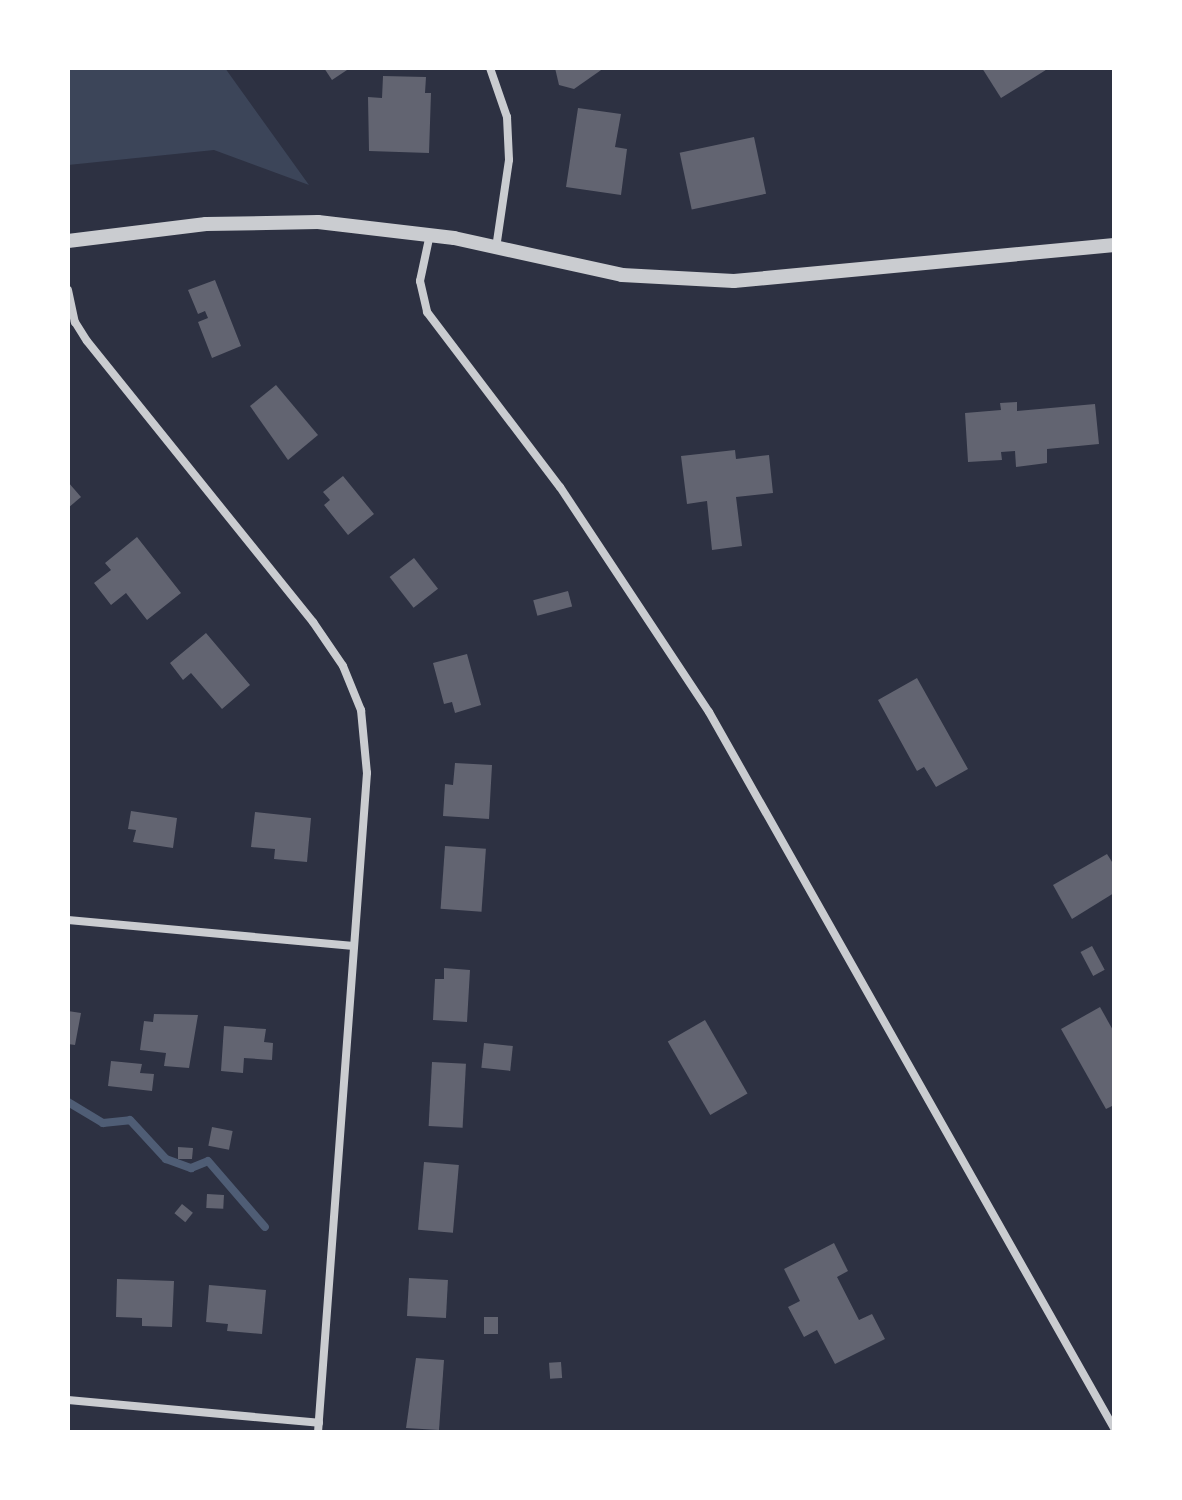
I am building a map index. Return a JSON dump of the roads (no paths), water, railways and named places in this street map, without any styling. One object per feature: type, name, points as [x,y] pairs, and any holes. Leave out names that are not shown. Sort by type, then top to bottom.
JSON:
[{"type":"street","points":[[490,68],[507,117],[508,146],[496,248]]},
{"type":"street","points":[[68,241],[271,219],[430,234],[622,275],[734,281],[1114,245]]},
{"type":"street","points":[[430,234],[420,281],[427,312],[560,487],[709,712],[1114,1428]]},
{"type":"street","points":[[68,290],[75,322],[87,341],[313,622],[353,686],[361,710],[367,773],[318,1427],[68,1400]]},
{"type":"street","points":[[68,920],[354,946]]},
{"type":"waterway","points":[[68,1102],[103,1123],[130,1120],[166,1159],[191,1168],[208,1161],[265,1227]]}]
